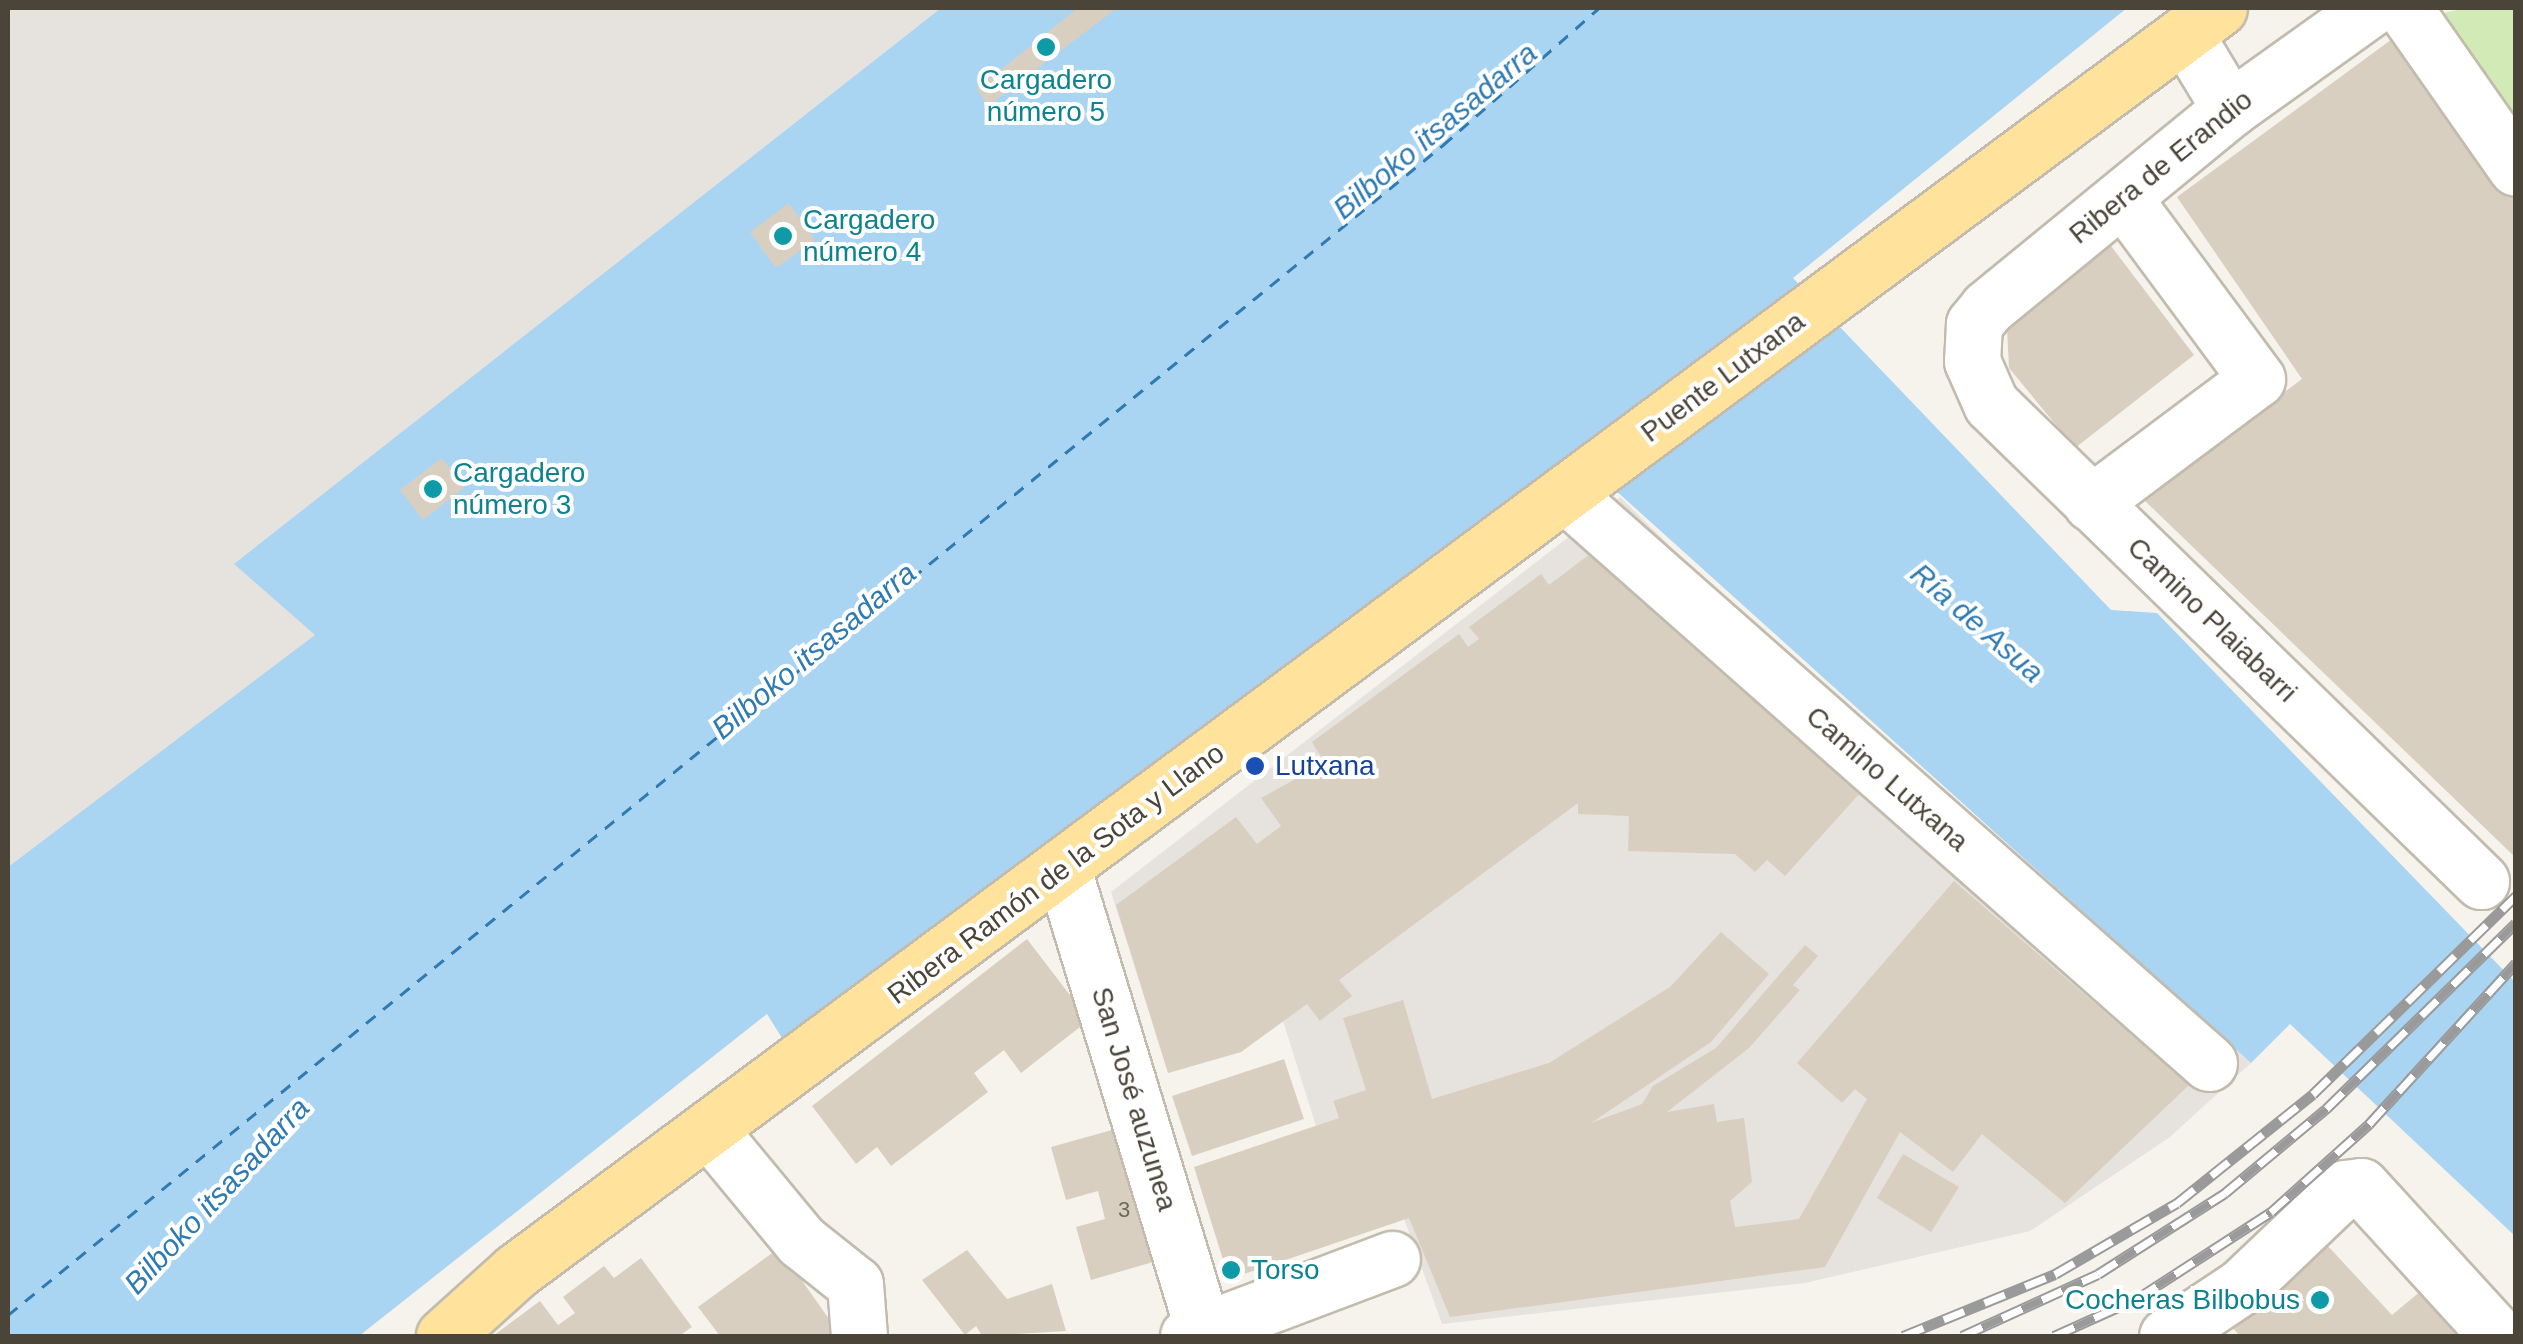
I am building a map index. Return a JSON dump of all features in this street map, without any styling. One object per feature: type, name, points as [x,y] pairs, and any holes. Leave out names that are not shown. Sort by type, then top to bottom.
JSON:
[{"type":"main road","points":[[2205,26],[2261,8]]},
{"type":"main road","name":"Puente Lutxana","points":[[1580,484],[2091,96],[2205,26]]},
{"type":"main road","name":"Ribera Ramón de la Sota y Llano","points":[[444,1336],[516,1271],[1580,484]]},
{"type":"street","name":"Ribera de Erandio","points":[[1970,343],[1987,308],[2230,108],[2371,8]]},
{"type":"street","points":[[2404,8],[2516,168]]},
{"type":"street","points":[[2205,26],[2230,108]]},
{"type":"street","points":[[2091,503],[2257,379],[2124,198]]},
{"type":"street","name":"Camino Plaiabarri","points":[[1970,343],[1991,404],[2481,881]]},
{"type":"street","name":"Camino Lutxana","points":[[1580,484],[2209,1063]]},
{"type":"street","name":"San José auzunea","points":[[1063,869],[1195,1333]]},
{"type":"street","points":[[710,1131],[802,1241],[855,1284],[859,1336]]},
{"type":"street","points":[[2167,1336],[2242,1286],[2345,1188],[2361,1186],[2498,1336]]},
{"type":"street","points":[[1195,1333],[1392,1260]]},
{"type":"shaded area","points":[[8,8],[941,8],[235,564],[316,635],[8,867]]},
{"type":"shaded area","points":[[1620,497],[1686,562],[2251,1063],[2170,1137],[2030,1231],[1805,1283],[1442,1324],[1385,1166],[1333,1102],[1339,1118],[1316,1126],[1283,1021],[1241,1052],[1168,1073],[1111,892]]},
{"type":"green space","points":[[2465,8],[2515,8],[2515,195],[2436,15]]},
{"type":"water","points":[[941,8],[2127,8],[1793,278],[2111,610],[2157,613],[2515,982],[2515,1236],[2290,1024],[2251,1063],[1573,452],[782,1038],[767,1014],[359,1336],[8,1336],[8,867],[315,635],[234,564]]},
{"type":"building","name":"Cargadero número 5","points":[[1078,8],[1117,8],[988,106],[977,89]]},
{"type":"building","points":[[2407,28],[2516,195],[2516,858],[2143,499],[2302,379],[2177,197]]},
{"type":"building","name":"Cargadero número 4","points":[[789,203],[815,240],[776,268],[750,232]]},
{"type":"building","points":[[2111,246],[2194,355],[2075,448],[2009,368],[2007,329]]},
{"type":"building","name":"Cargadero número 3","points":[[442,458],[465,487],[423,520],[400,490]]},
{"type":"building","points":[[1594,551],[1861,792],[1785,876],[1767,860],[1755,872],[1735,854],[1628,851],[1629,816],[1578,814],[1578,803],[1339,980],[1352,996],[1320,1021],[1307,1004],[1241,1052],[1168,1073],[1116,905],[1236,817],[1257,844],[1281,826],[1261,798],[1325,763],[1312,742],[1459,634],[1468,647],[1479,639],[1469,627],[1541,574],[1549,585]]},
{"type":"building","points":[[1954,881],[2189,1085],[2065,1203],[1982,1134],[1953,1172],[1900,1132],[1825,1267],[1450,1317],[1409,1218],[1238,1276],[1225,1266],[1194,1167],[1339,1118],[1333,1101],[1366,1090],[1343,1018],[1403,1000],[1432,1099],[1549,1063],[1670,987],[1721,932],[1769,974],[1711,1042],[1591,1123],[1642,1104],[1653,1086],[1716,1048],[1805,945],[1818,956],[1793,985],[1800,990],[1749,1048],[1667,1112],[1714,1104],[1717,1122],[1744,1118],[1752,1182],[1730,1201],[1735,1227],[1799,1219],[1867,1099],[1855,1089],[1842,1103],[1797,1063]]},
{"type":"building","points":[[1027,939],[1089,1020],[1021,1073],[1004,1050],[974,1073],[988,1092],[891,1166],[877,1147],[856,1164],[812,1106]]},
{"type":"building","points":[[1284,1059],[1304,1119],[1192,1156],[1172,1096]]},
{"type":"building","points":[[1123,1127],[1160,1260],[1091,1280],[1076,1227],[1105,1219],[1098,1191],[1066,1200],[1051,1147]]},
{"type":"building","points":[[1903,1154],[1959,1187],[1931,1232],[1877,1198]]},
{"type":"building","name":"Cocheras Bilbobus","points":[[2326,1244],[2392,1315],[2427,1286],[2471,1336],[2240,1336],[2231,1326]]},
{"type":"building","points":[[779,1248],[841,1336],[720,1336],[698,1307]]},
{"type":"building","points":[[967,1250],[1007,1299],[1052,1284],[1066,1331],[982,1336],[976,1326],[965,1335],[922,1280]]},
{"type":"building","points":[[641,1258],[692,1327],[679,1336],[493,1336],[540,1301],[558,1325],[575,1313],[563,1297],[604,1266],[614,1278]]},
{"type":"ferry route","points":[[8,1315],[1443,145],[1599,8]]},
{"type":"railway","points":[[1903,1336],[2055,1274],[2177,1203],[2313,1094],[2516,896]]},
{"type":"railway","points":[[1962,1336],[2098,1274],[2225,1193],[2327,1108],[2516,923]]},
{"type":"railway","points":[[2054,1336],[2138,1298],[2271,1212],[2369,1124],[2516,963]]},
{"type":"place","name":"Cargadero número 5","points":[[1046,47]]},
{"type":"place","name":"Cargadero número 4","points":[[783,236]]},
{"type":"place","name":"Cargadero número 3","points":[[433,489]]},
{"type":"place","name":"Lutxana","points":[[1255,766]]},
{"type":"place","name":"Torso","points":[[1231,1270]]},
{"type":"place","name":"Cocheras Bilbobus","points":[[2320,1300]]},
{"type":"water label","name":"Bilboko itsasadarra","points":[[1435,131]]},
{"type":"water label","name":"Ría de Asua","points":[[1977,623]]},
{"type":"water label","name":"Bilboko itsasadarra","points":[[814,651]]},
{"type":"water label","name":"Bilboko itsasadarra","points":[[217,1196]]}]
